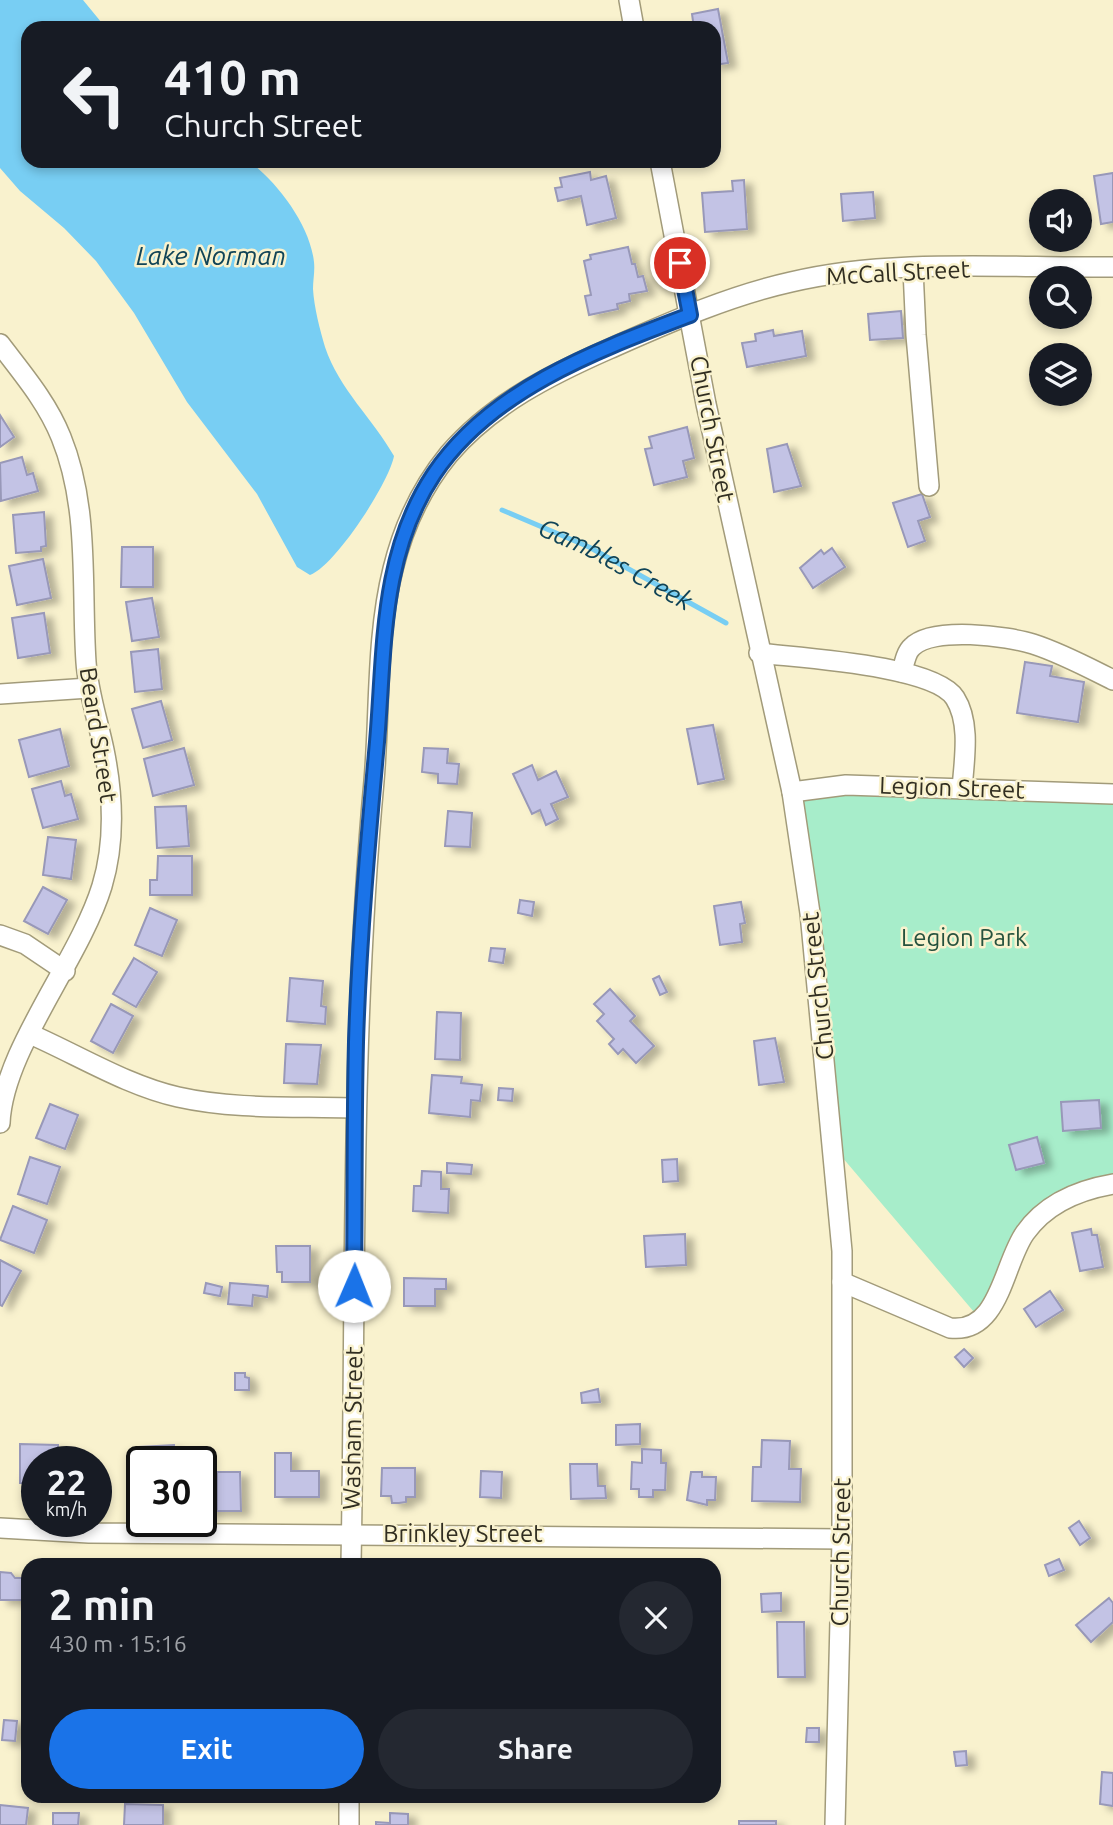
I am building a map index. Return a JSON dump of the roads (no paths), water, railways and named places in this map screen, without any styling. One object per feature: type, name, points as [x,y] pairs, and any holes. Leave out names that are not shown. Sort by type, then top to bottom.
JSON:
[{"type":"street","points":[[629,0],[633,21]]},
{"type":"street","name":"Church Street","points":[[661,168],[759,653],[792,792],[803,854],[824,1042],[842,1282],[842,1539],[835,1825]]},
{"type":"street","name":"McCall Street","points":[[690,315],[791,282],[825,275],[913,269],[1113,267]]},
{"type":"street","points":[[913,269],[929,485]]},
{"type":"street","name":"Washam Street","points":[[351,1558],[355,1108],[362,917],[379,680],[391,576],[408,522],[434,474],[449,455],[495,410],[576,363],[690,315]]},
{"type":"street","name":"Beard Street","points":[[0,344],[45,406],[61,436],[73,473],[82,531],[89,688],[109,784],[110,842],[99,895],[65,971],[11,1073],[2,1098],[0,1123]]},
{"type":"street","points":[[902,672],[910,648],[924,639],[939,635],[965,635],[1031,643],[1113,680]]},
{"type":"street","points":[[759,653],[902,672],[944,685],[956,699],[963,721],[962,789]]},
{"type":"street","points":[[0,694],[89,688]]},
{"type":"street","name":"Legion Street","points":[[792,792],[846,785],[1113,794]]},
{"type":"street","points":[[0,935],[25,944],[65,971]]},
{"type":"street","points":[[30,1034],[145,1086],[177,1097],[234,1105],[355,1108]]},
{"type":"street","points":[[842,1282],[950,1328],[969,1327],[991,1309],[1012,1254],[1038,1217],[1070,1195],[1113,1184]]},
{"type":"street","name":"Brinkley Street","points":[[0,1528],[89,1533],[842,1539]]},
{"type":"street","points":[[349,1803],[349,1825]]},
{"type":"water","name":"Lake Norman","points":[[0,0],[83,0],[100,21],[21,21],[21,168],[258,168],[281,193],[299,220],[311,248],[314,265],[313,289],[319,326],[331,362],[347,390],[394,456],[382,485],[360,522],[321,568],[310,575],[297,567],[257,494],[187,402],[134,313],[96,261],[64,228],[20,191],[0,168]]},
{"type":"waterway","name":"Gambles Creek","points":[[502,510],[589,547],[726,623]]},
{"type":"park label","name":"Legion Park","points":[[964,938]]}]
